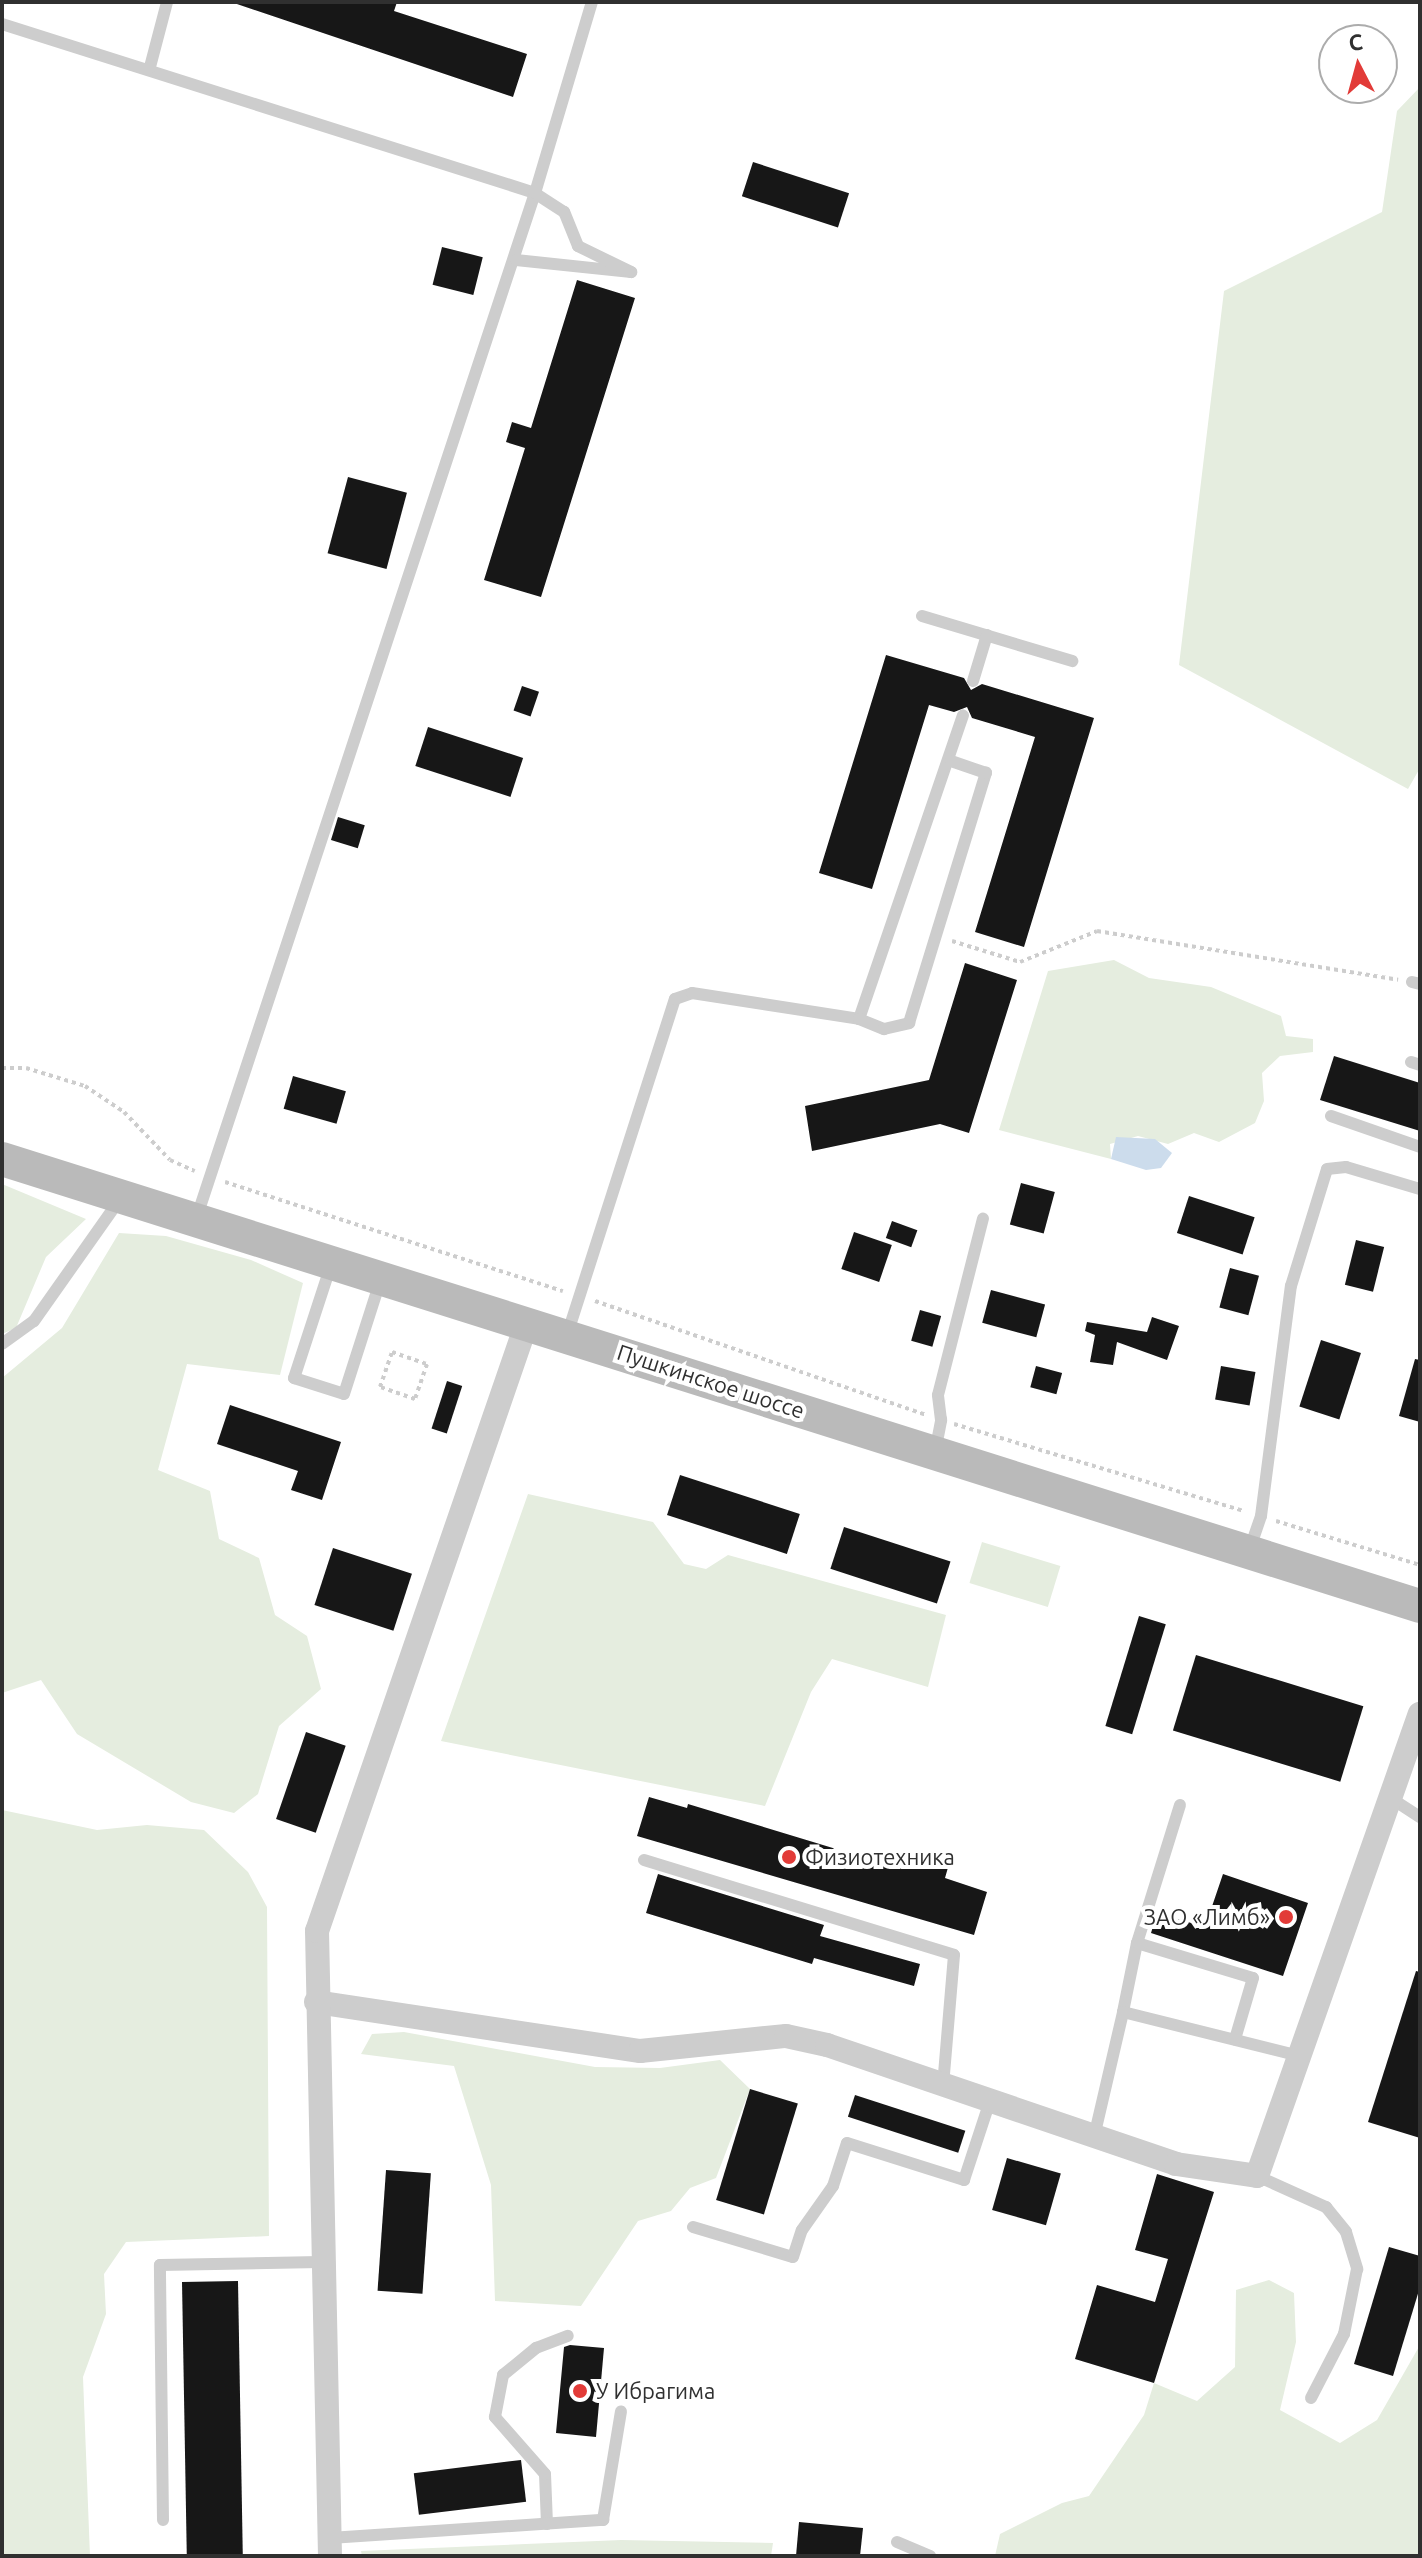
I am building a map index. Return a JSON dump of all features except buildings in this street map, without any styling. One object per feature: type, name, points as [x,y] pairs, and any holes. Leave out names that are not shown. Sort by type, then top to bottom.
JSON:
[{"type":"main road","name":"Пушкинское шоссе","points":[[2,1159],[567,1335],[938,1436],[1249,1551],[1420,1606]]},
{"type":"street","points":[[330,2547],[320,2262],[317,1931],[527,1322]]},
{"type":"street","points":[[316,2002],[640,2051],[786,2036],[943,2085],[1176,2164],[1257,2176],[1420,1714]]},
{"type":"lane","points":[[150,67],[167,2]]},
{"type":"lane","points":[[196,1219],[516,260],[592,2]]},
{"type":"lane","points":[[2,24],[150,67],[535,193],[564,212],[578,246],[631,272],[516,260]]},
{"type":"lane","points":[[922,616],[1072,661]]},
{"type":"lane","points":[[973,681],[987,635]]},
{"type":"lane","points":[[859,1019],[951,761],[963,715]]},
{"type":"lane","points":[[567,1335],[675,999],[692,993],[859,1019],[884,1029],[909,1023],[938,937],[986,773],[951,761]]},
{"type":"lane","points":[[1331,1116],[1420,1147]]},
{"type":"lane","points":[[1249,1551],[1261,1516],[1291,1286],[1327,1169],[1346,1167],[1420,1189]]},
{"type":"lane","points":[[2,1344],[34,1321],[123,1196]]},
{"type":"lane","points":[[938,1436],[938,1395],[983,1219]]},
{"type":"lane","points":[[332,1262],[294,1378],[344,1394],[382,1277]]},
{"type":"lane","points":[[1389,1797],[1420,1817]]},
{"type":"lane","points":[[1094,2137],[1137,1943],[1180,1805]]},
{"type":"lane","points":[[644,1860],[954,1955],[943,2085]]},
{"type":"lane","points":[[1137,1943],[1253,1978],[1235,2039]]},
{"type":"lane","points":[[1123,2012],[1300,2056]]},
{"type":"lane","points":[[693,2227],[793,2257],[802,2230],[833,2186],[847,2143],[964,2180],[990,2101]]},
{"type":"lane","points":[[1257,2176],[1326,2207],[1346,2232],[1357,2269],[1344,2334],[1311,2398]]},
{"type":"lane","points":[[163,2520],[160,2265],[320,2262]]},
{"type":"lane","points":[[547,2524],[545,2474],[495,2417],[503,2375],[536,2348],[568,2336]]},
{"type":"lane","points":[[330,2547],[603,2520],[621,2411]]},
{"type":"lane","points":[[897,2542],[930,2556]]},
{"type":"path","points":[[938,937],[1020,962],[1097,931],[1416,983]]},
{"type":"path","points":[[2,1068],[26,1068],[85,1086],[124,1112],[170,1160],[210,1178],[579,1296],[938,1436],[1261,1516],[1420,1565]]},
{"type":"path","points":[[392,1352],[427,1364],[415,1399],[380,1387],[392,1352]]},
{"type":"shaded area","points":[[1420,87],[1420,768],[1408,789],[1179,665],[1224,291],[1382,212],[1397,111]]},
{"type":"shaded area","points":[[1114,960],[1149,978],[1211,987],[1281,1016],[1286,1036],[1313,1039],[1313,1052],[1280,1056],[1262,1073],[1264,1101],[1255,1123],[1219,1142],[1194,1133],[1168,1144],[1138,1136],[1110,1144],[1111,1159],[999,1130],[1048,971]]},
{"type":"shaded area","points":[[2,1184],[86,1219],[46,1257],[16,1328],[2,1334]]},
{"type":"shaded area","points":[[119,1233],[166,1236],[251,1260],[303,1283],[280,1375],[187,1364],[158,1470],[210,1491],[219,1539],[259,1558],[275,1615],[307,1636],[321,1689],[279,1726],[258,1794],[234,1813],[191,1802],[77,1734],[41,1680],[2,1693],[2,1378],[62,1328]]},
{"type":"shaded area","points":[[528,1494],[653,1522],[684,1564],[706,1569],[728,1555],[946,1615],[928,1687],[832,1659],[811,1692],[765,1806],[441,1741]]},
{"type":"shaded area","points":[[982,1542],[1060,1566],[1048,1607],[969,1583]]},
{"type":"shaded area","points":[[2,1810],[97,1830],[147,1825],[204,1830],[248,1872],[267,1907],[269,2236],[126,2242],[104,2274],[106,2314],[83,2377],[90,2556],[2,2556]]},
{"type":"shaded area","points":[[404,2032],[595,2067],[660,2068],[720,2060],[750,2089],[716,2178],[690,2188],[671,2211],[638,2221],[581,2306],[495,2301],[491,2185],[454,2066],[361,2054],[372,2034]]},
{"type":"shaded area","points":[[1269,2280],[1294,2293],[1296,2342],[1280,2410],[1340,2443],[1377,2420],[1420,2345],[1420,2556],[995,2556],[1000,2534],[1062,2503],[1089,2496],[1144,2415],[1154,2383],[1197,2401],[1235,2367],[1236,2290]]},
{"type":"shaded area","points":[[621,2540],[773,2543],[771,2556],[362,2556],[361,2551]]},
{"type":"water","points":[[1116,1137],[1155,1139],[1172,1153],[1161,1168],[1146,1170],[1111,1159]]},
{"type":"place","name":"Физиотехника","points":[[789,1857]]},
{"type":"place","name":"ЗАО «Лимб»","points":[[1286,1917]]},
{"type":"place","name":"У Ибрагима","points":[[580,2391]]}]
